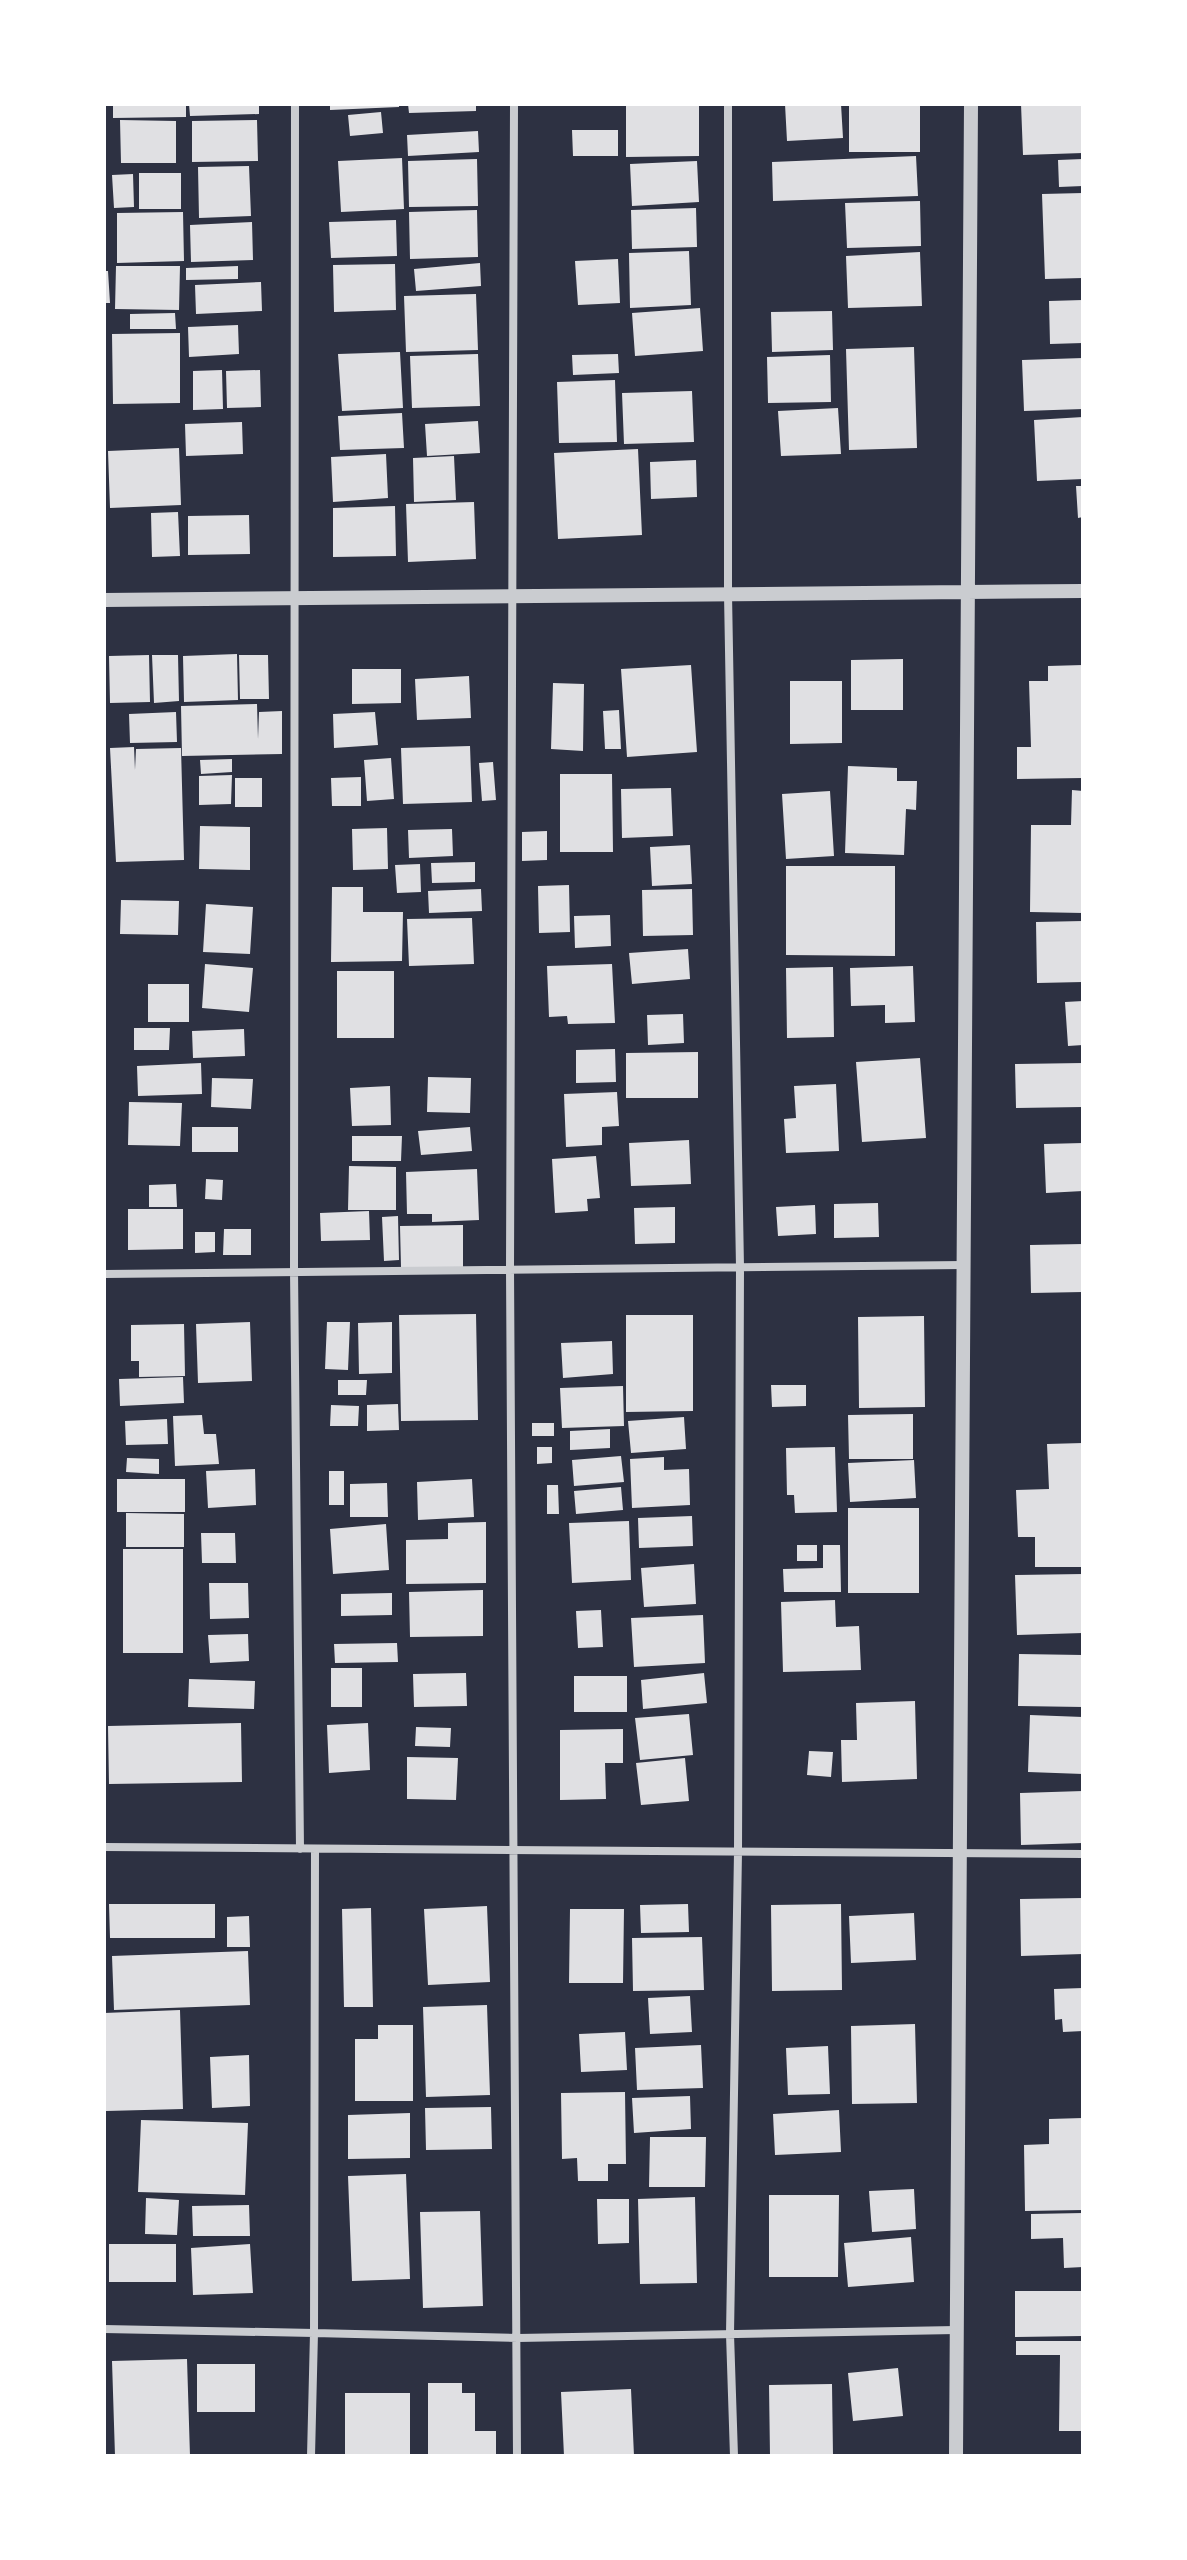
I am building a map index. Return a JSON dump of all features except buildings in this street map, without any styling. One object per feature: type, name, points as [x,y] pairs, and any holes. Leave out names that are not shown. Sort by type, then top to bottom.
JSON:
[{"type":"street","points":[[295,104],[294,1270],[300,1849]]},
{"type":"street","points":[[514,104],[509,596],[517,2456]]},
{"type":"street","points":[[728,104],[728,594],[740,1267],[738,1852],[730,2334],[734,2456]]},
{"type":"street","points":[[956,2456],[971,104]]},
{"type":"street","points":[[104,600],[1083,591]]},
{"type":"street","points":[[104,1274],[964,1265]]},
{"type":"street","points":[[104,1847],[1083,1854]]},
{"type":"street","points":[[311,2456],[315,1850]]},
{"type":"street","points":[[104,2329],[518,2338],[956,2330]]}]
